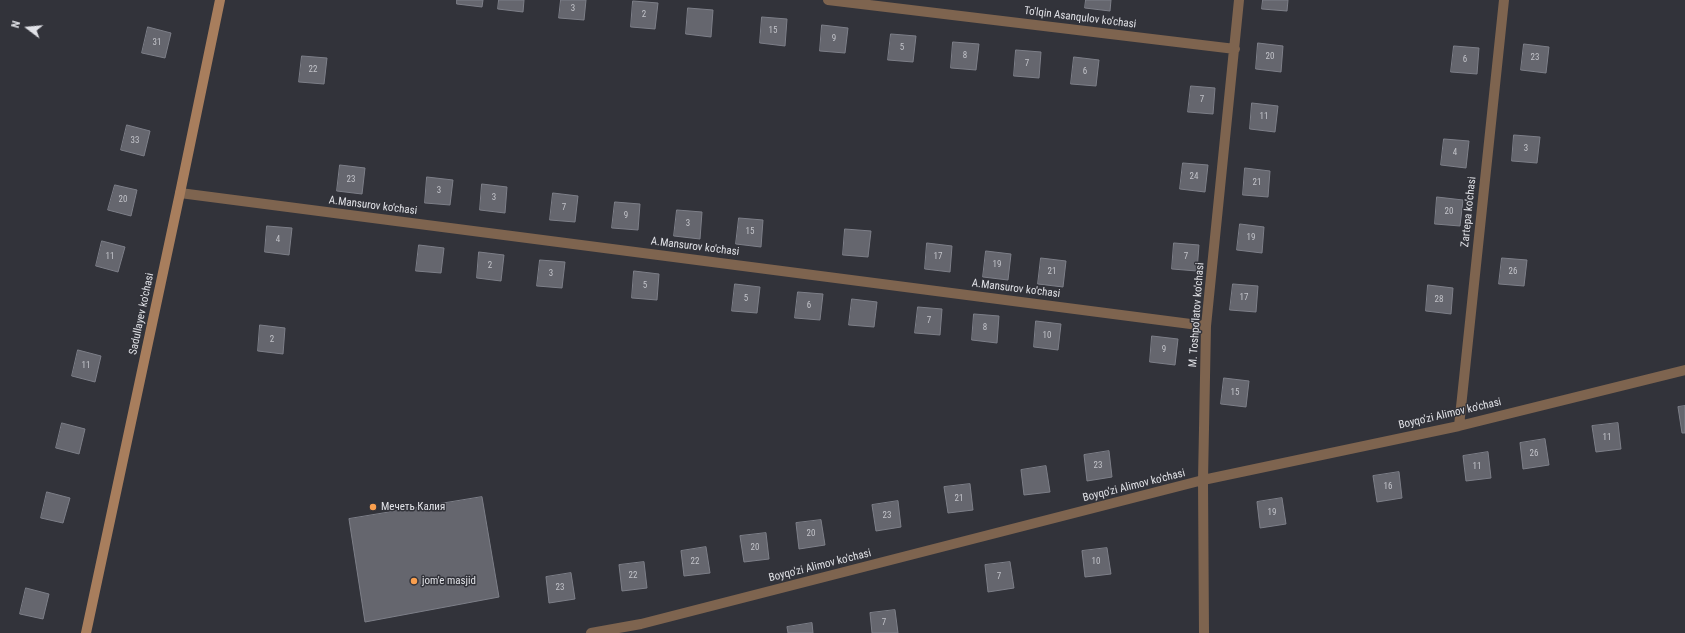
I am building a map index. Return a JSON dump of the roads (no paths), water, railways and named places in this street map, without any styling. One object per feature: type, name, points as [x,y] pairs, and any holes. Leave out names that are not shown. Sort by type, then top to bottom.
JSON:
[{"type":"main road","name":"Sadullayev ko'chasi","points":[[86,633],[220,0]]},
{"type":"street","name":"To'lqin Asanqulov ko'chasi","points":[[828,0],[1235,49]]},
{"type":"street","name":"M. Toshpo'latov ko'chasi","points":[[1204,633],[1203,480],[1206,326],[1239,0]]},
{"type":"street","name":"Zartepa ko'chasi","points":[[1459,426],[1504,0]]},
{"type":"street","name":"A.Mansurov ko'chasi","points":[[180,193],[1206,326]]},
{"type":"street","name":"Boyqo'zi Alimov ko'chasi","points":[[591,633],[641,624],[1203,480],[1459,426],[1685,370]]},
{"type":"place","name":"Мечеть Калия","points":[[373,507]]},
{"type":"place","name":"jom'e masjid","points":[[414,581]]}]
